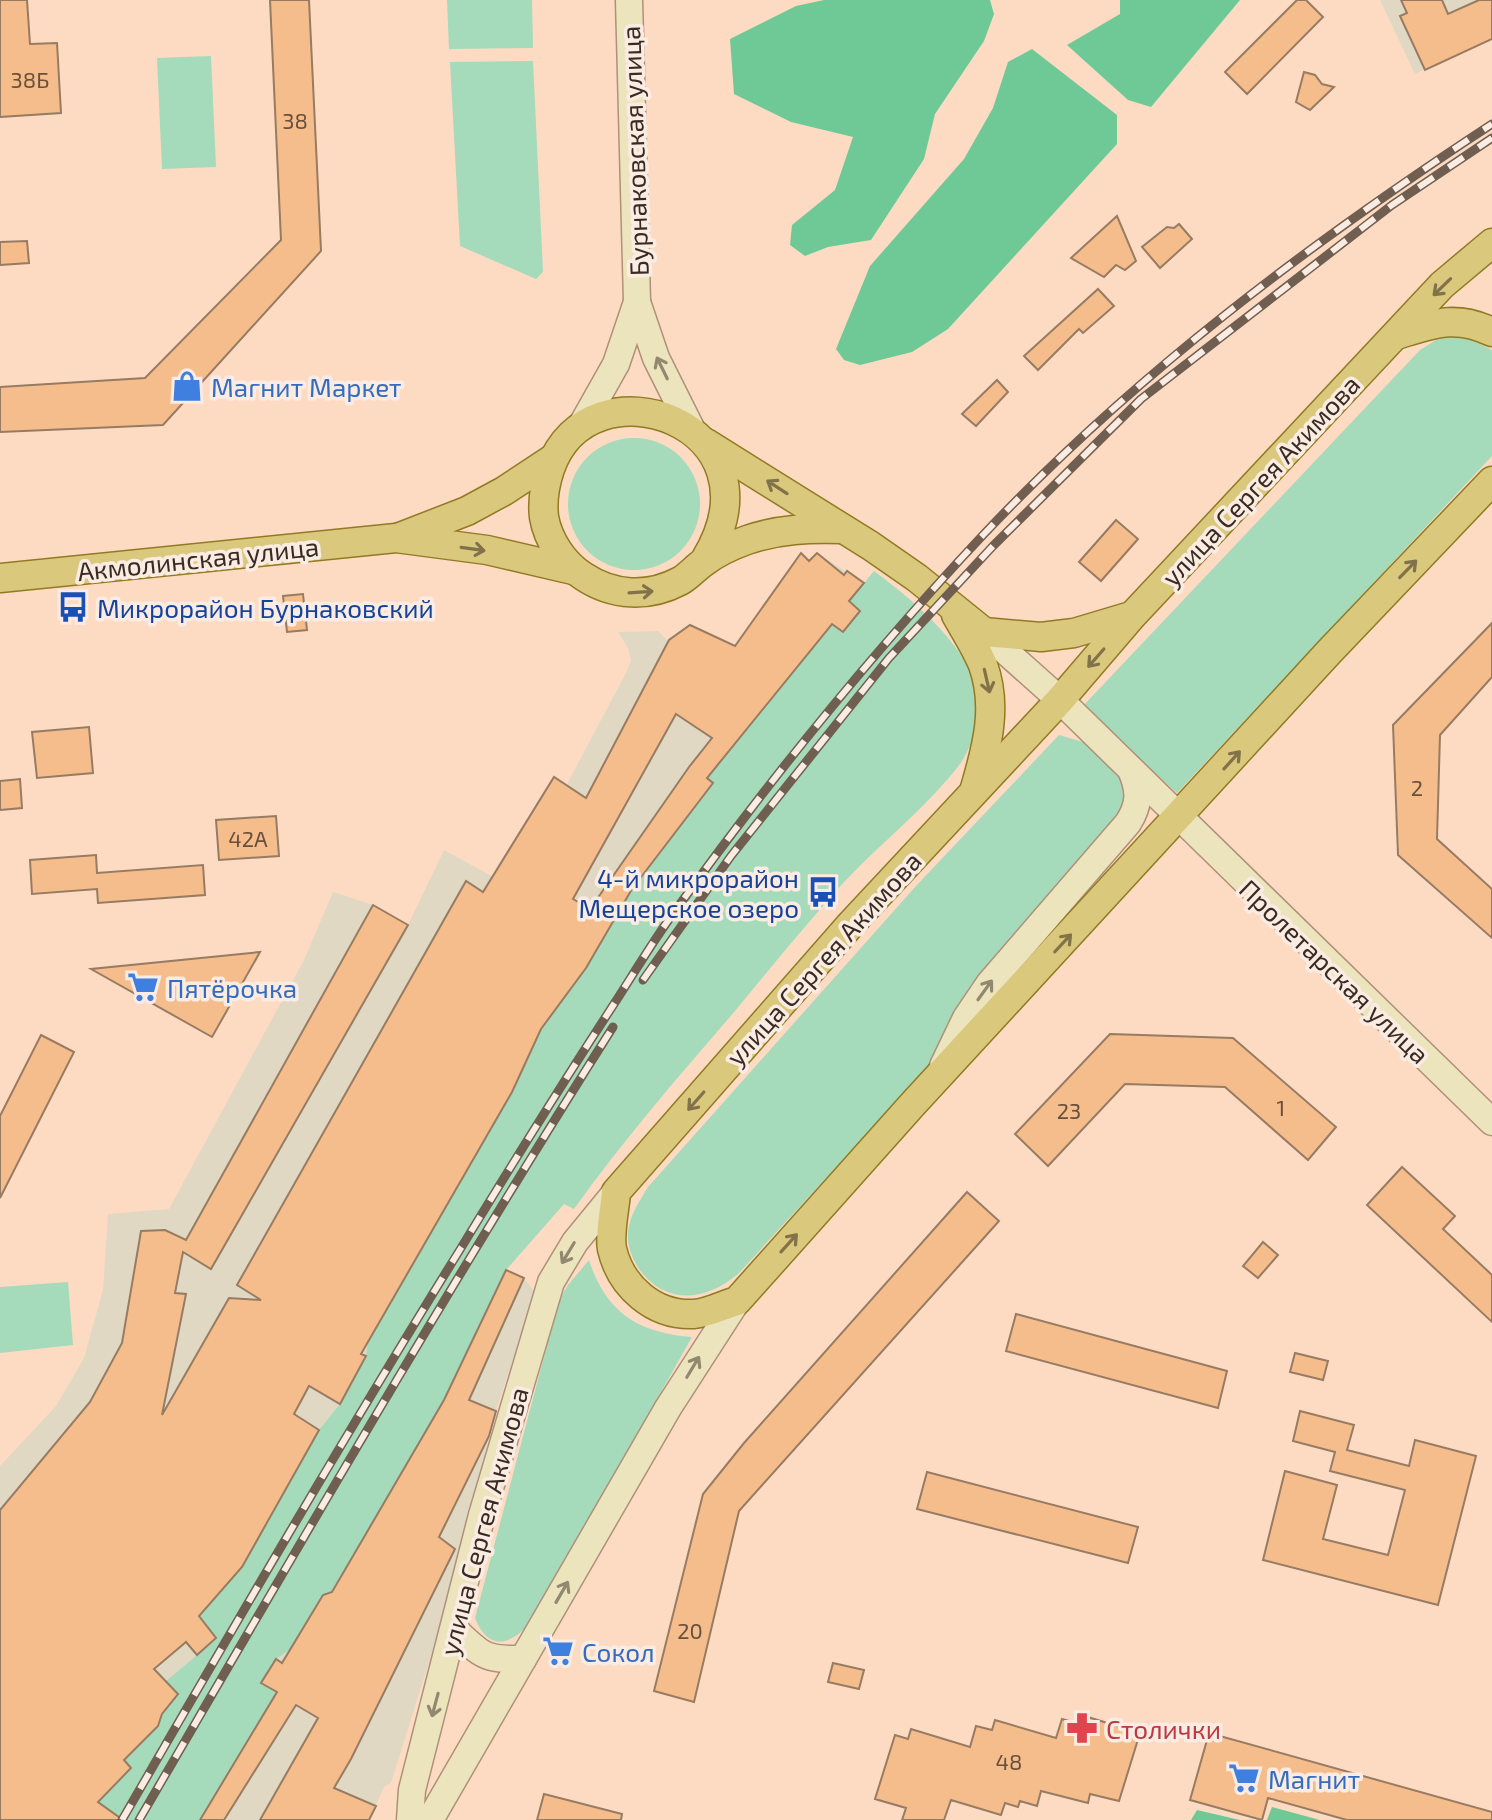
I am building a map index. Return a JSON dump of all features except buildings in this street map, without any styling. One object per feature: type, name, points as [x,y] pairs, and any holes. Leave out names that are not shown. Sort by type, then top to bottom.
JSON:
[{"type":"main road","name":"Бурнаковская улица","points":[[629,0],[637,302]]},
{"type":"main road","name":"улица Сергея Акимова","points":[[410,1820],[412,1790],[482,1515],[551,1282],[575,1242],[851,924],[1060,700],[1132,616],[1442,285],[1492,243]]},
{"type":"main road","points":[[580,428],[616,364],[637,302]]},
{"type":"main road","points":[[637,302],[656,358],[698,436],[717,462],[725,487],[726,513],[719,538],[705,560],[683,580],[656,591],[626,593],[598,586],[573,570],[554,546],[544,517],[544,487],[554,458],[580,428],[606,415],[637,410],[667,416],[698,436],[843,529],[917,578],[954,611],[984,632],[1041,637],[1074,633],[1132,616]]},
{"type":"main road","points":[[1395,335],[1443,321],[1472,322],[1492,332]]},
{"type":"main road","points":[[396,538],[467,511],[554,458]]},
{"type":"main road","points":[[430,1820],[668,1408],[737,1301],[1329,652],[1492,481]]},
{"type":"main road","points":[[705,560],[778,530],[843,529]]},
{"type":"main road","points":[[396,538],[487,550],[573,570]]},
{"type":"main road","name":"Акмолинская улица","points":[[0,578],[396,538]]},
{"type":"main road","points":[[954,611],[982,664],[990,692],[988,745],[973,793]]},
{"type":"main road","name":"Пролетарская улица","points":[[984,632],[1060,700],[1492,1122]]},
{"type":"main road","points":[[935,1083],[966,1018],[989,984],[1128,823],[1139,798],[1131,770]]},
{"type":"main road","points":[[616,1192],[611,1246],[621,1275],[640,1297],[668,1311],[696,1314],[737,1301]]},
{"type":"main road","points":[[455,1630],[478,1652],[495,1660],[523,1659]]},
{"type":"shaded area","points":[[1380,0],[1492,0],[1492,39],[1415,74]]},
{"type":"shaded area","points":[[801,553],[809,561],[817,553],[864,583],[849,601],[860,611],[713,783],[633,889],[586,968],[541,1029],[512,1092],[368,1341],[366,1356],[340,1404],[319,1430],[242,1567],[200,1616],[197,1655],[166,1681],[178,1694],[162,1714],[158,1726],[124,1760],[131,1768],[99,1802],[114,1813],[0,1820],[0,1466],[56,1406],[84,1358],[103,1290],[108,1214],[169,1209],[304,960],[333,892],[373,905],[408,925],[444,850],[510,886],[570,787],[567,784],[626,673],[631,661],[628,648],[618,632],[658,631],[668,641],[722,664]]},
{"type":"shaded area","points":[[506,1270],[524,1278],[535,1292],[496,1411],[459,1566],[391,1783],[384,1787],[369,1820],[200,1820],[277,1693],[261,1683],[276,1659],[291,1649],[444,1400]]},
{"type":"green space","points":[[447,0],[532,0],[533,48],[449,49]]},
{"type":"green space","points":[[824,0],[990,0],[994,14],[984,41],[935,114],[924,159],[871,240],[828,247],[805,256],[790,245],[792,225],[835,190],[853,137],[791,122],[734,94],[730,39],[796,6]]},
{"type":"green space","points":[[1120,0],[1240,0],[1151,107],[1128,100],[1067,45],[1120,14]]},
{"type":"green space","points":[[1032,49],[1117,115],[1117,144],[948,329],[912,352],[860,365],[844,360],[836,349],[870,266],[964,159],[993,108],[1008,62]]},
{"type":"green space","points":[[211,56],[216,167],[162,169],[157,58]]},
{"type":"green space","points":[[533,61],[543,272],[536,279],[460,246],[450,62]]},
{"type":"green space","points":[[1465,337],[1492,350],[1492,456],[1177,793],[1082,707],[1420,350],[1436,340]]},
{"type":"green space","points":[[634,438],[659,443],[681,457],[695,479],[700,504],[695,529],[681,551],[659,565],[634,570],[609,565],[587,551],[573,529],[568,504],[573,479],[587,457],[609,443]]},
{"type":"green space","points":[[874,571],[941,630],[968,667],[979,706],[973,736],[964,758],[931,797],[852,874],[811,920],[652,1108],[574,1209],[564,1204],[506,1270],[444,1400],[332,1592],[323,1595],[291,1649],[276,1659],[261,1683],[277,1692],[200,1820],[109,1820],[114,1813],[98,1802],[131,1768],[124,1760],[158,1726],[162,1714],[178,1694],[166,1681],[197,1655],[199,1616],[242,1567],[319,1430],[340,1404],[366,1356],[368,1341],[512,1092],[541,1029],[586,968],[632,889],[712,783],[707,778],[832,624],[843,631],[860,611],[849,601]]},
{"type":"green space","points":[[1059,735],[1090,744],[1120,772],[1132,801],[937,1057],[738,1274],[713,1290],[687,1296],[661,1289],[650,1281],[634,1261],[628,1238],[632,1215],[648,1187],[916,886]]},
{"type":"green space","points":[[589,1260],[605,1294],[627,1317],[656,1331],[692,1337],[533,1619],[510,1639],[494,1641],[487,1637],[475,1618],[559,1300]]},
{"type":"green space","points":[[68,1282],[73,1345],[0,1353],[0,1287]]},
{"type":"green space","points":[[1272,1807],[1320,1820],[1267,1820]]},
{"type":"green space","points":[[1197,1810],[1240,1820],[1191,1820]]},
{"type":"railway","points":[[122,1820],[374,1390],[575,1064],[667,922],[824,717],[902,624],[984,534],[1101,420],[1226,314],[1291,264],[1492,124]]},
{"type":"railway","points":[[643,980],[731,856],[889,658],[993,546],[1141,399],[1392,205],[1492,138]]},
{"type":"railway","points":[[139,1820],[431,1322],[613,1027]]},
{"type":"place","name":"Магнит Маркет","points":[[187,386]]},
{"type":"place","name":"Микрорайон Бурнаковский","points":[[73,607]]},
{"type":"place","name":"4-й микрорайон Мещерское озеро","points":[[823,892]]},
{"type":"place","name":"Пятёрочка","points":[[143,987]]},
{"type":"place","name":"Сокол","points":[[558,1651]]},
{"type":"place","name":"Столички","points":[[1082,1728]]},
{"type":"place","name":"Магнит","points":[[1244,1778]]}]
